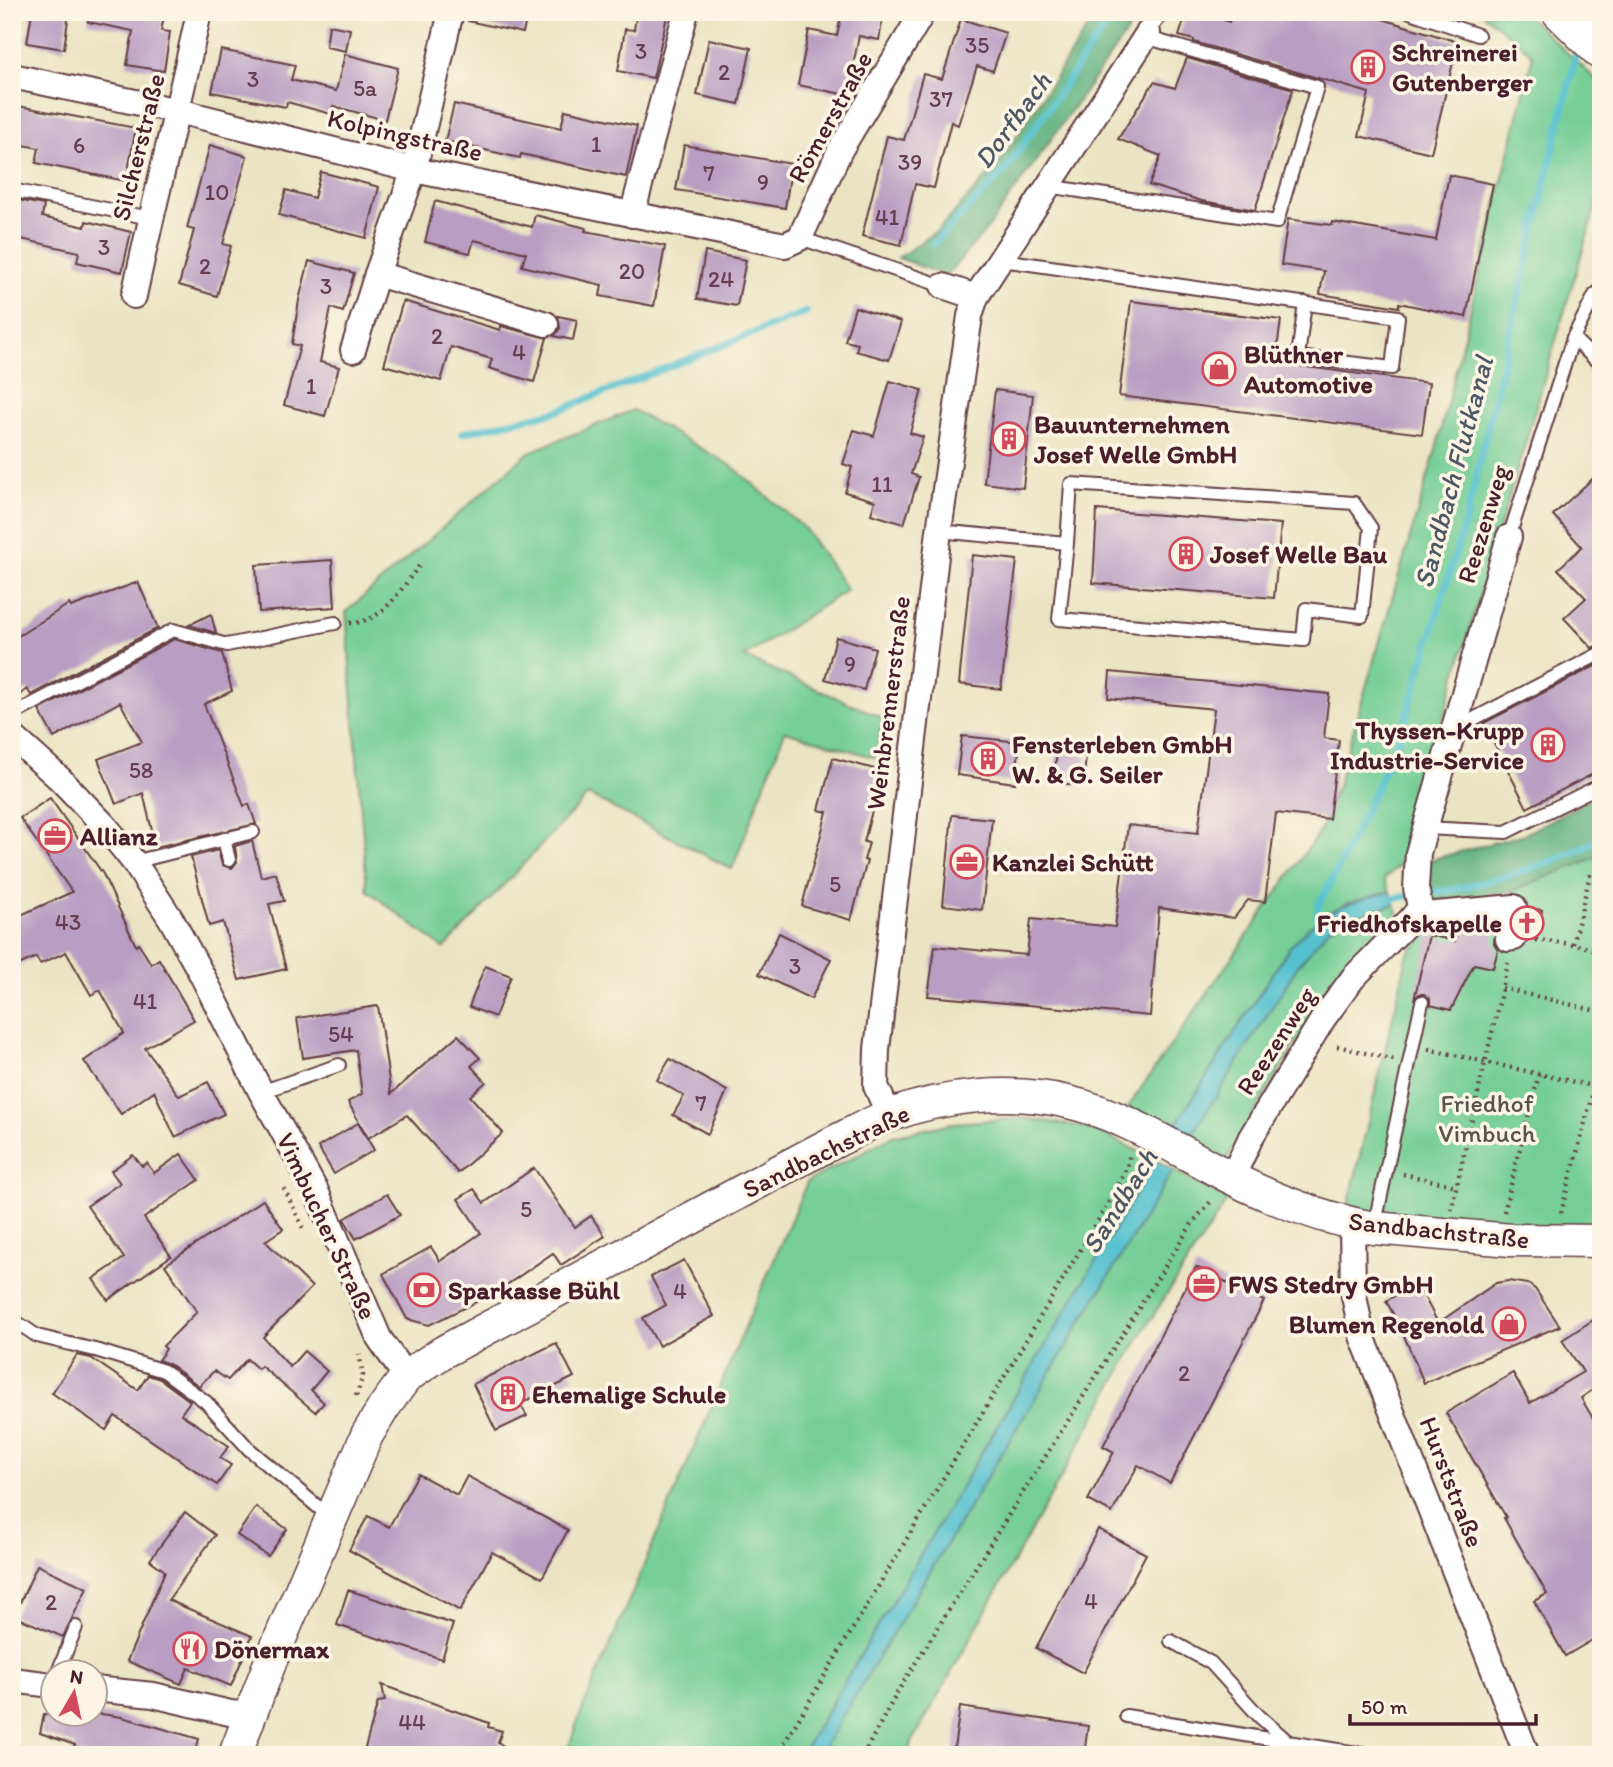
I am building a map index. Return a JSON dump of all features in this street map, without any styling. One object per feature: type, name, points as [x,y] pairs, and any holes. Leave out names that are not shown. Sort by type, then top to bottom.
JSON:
[{"type":"main road","points":[[1560,12],[1601,52]]},
{"type":"street","name":"Silcherstraße","points":[[134,296],[199,12]]},
{"type":"street","points":[[354,350],[377,274],[414,170],[451,12]]},
{"type":"street","points":[[632,215],[686,12]]},
{"type":"street","name":"Römerstraße","points":[[793,242],[840,150],[923,12]]},
{"type":"street","name":"Weinbrennerstraße","points":[[889,1115],[876,1086],[877,1049],[939,531],[970,316],[976,296],[1146,35]]},
{"type":"street","name":"Kolpingstraße","points":[[12,76],[178,111],[414,170],[632,215],[793,242]]},
{"type":"street","points":[[377,274],[546,324]]},
{"type":"street","points":[[943,286],[976,296]]},
{"type":"street","name":"Reezenweg","points":[[1219,1172],[1251,1137],[1324,1019],[1353,978],[1417,904],[1418,853],[1424,828],[1509,537]]},
{"type":"street","name":"Vimbucher Straße","points":[[12,736],[60,779],[106,827],[134,862],[171,919],[261,1093],[316,1191],[379,1338],[406,1377]]},
{"type":"street","points":[[1417,904],[1514,907],[1508,939],[1514,938]]},
{"type":"street","name":"Sandbachstraße","points":[[406,1377],[443,1352],[812,1153],[889,1115],[930,1103],[978,1097],[1022,1097],[1066,1102],[1144,1130],[1219,1172],[1300,1208],[1363,1226],[1511,1240],[1601,1241]]},
{"type":"street","name":"Hurststraße","points":[[1363,1226],[1353,1291],[1362,1336],[1527,1755]]},
{"type":"street","points":[[235,1755],[271,1660],[368,1435],[406,1377]]},
{"type":"street","points":[[12,1679],[38,1683]]},
{"type":"street","points":[[108,1690],[153,1695],[251,1716]]},
{"type":"lane","points":[[1048,186],[1277,222],[1317,88],[1146,35],[1163,12]]},
{"type":"lane","points":[[1410,12],[1478,35]]},
{"type":"lane","points":[[12,190],[150,218]]},
{"type":"lane","points":[[793,242],[943,286]]},
{"type":"lane","points":[[1000,260],[1305,303],[1398,317],[1392,368],[1298,357],[1305,303]]},
{"type":"lane","name":"Reezenweg","points":[[1509,537],[1573,338],[1595,295],[1601,289]]},
{"type":"lane","points":[[1573,338],[1601,365]]},
{"type":"lane","points":[[1071,484],[1353,503],[1371,528],[1362,616],[1306,609],[1303,640],[1059,619],[1067,544],[1071,484]]},
{"type":"lane","points":[[939,531],[1067,544]]},
{"type":"lane","points":[[12,715],[173,629],[227,645],[335,623]]},
{"type":"lane","points":[[1455,729],[1601,653]]},
{"type":"lane","points":[[1424,828],[1506,832],[1601,785]]},
{"type":"lane","points":[[134,862],[253,832]]},
{"type":"lane","points":[[224,839],[229,860]]},
{"type":"lane","points":[[1363,1226],[1386,1170],[1422,1003]]},
{"type":"lane","points":[[261,1093],[339,1065]]},
{"type":"lane","points":[[12,1320],[37,1336],[164,1371],[206,1402],[248,1449],[331,1517]]},
{"type":"lane","points":[[64,1658],[76,1627]]},
{"type":"lane","points":[[1171,1641],[1211,1663],[1259,1716],[1287,1741]]},
{"type":"lane","points":[[1126,1716],[1368,1755]]},
{"type":"path","points":[[335,623],[358,623],[373,619],[388,605],[419,566]]},
{"type":"path","points":[[1573,944],[1591,871]]},
{"type":"path","points":[[1450,1214],[1514,938],[1573,944],[1601,951]]},
{"type":"path","points":[[1502,988],[1601,1012]]},
{"type":"path","points":[[1337,1046],[1397,1061],[1412,1045],[1598,1088]]},
{"type":"path","points":[[1559,1219],[1598,1088],[1601,1062]]},
{"type":"path","points":[[1503,1218],[1539,1074]]},
{"type":"path","points":[[777,1755],[1105,1209],[1144,1130]]},
{"type":"path","points":[[1386,1170],[1457,1186]]},
{"type":"path","points":[[863,1755],[901,1686],[1193,1222],[1219,1172]]},
{"type":"green space","points":[[1098,12],[1141,12],[989,227],[946,276],[898,258],[938,230],[997,166]]},
{"type":"green space","points":[[1481,12],[1523,12],[1601,84],[1601,189],[1401,863],[1384,879],[1390,892],[1348,903],[1327,913],[1289,948],[1173,1129],[1128,1107],[1320,831],[1337,786],[1437,446],[1533,55]]},
{"type":"green space","points":[[633,410],[732,466],[805,529],[847,590],[744,657],[883,718],[876,758],[785,731],[732,869],[588,795],[444,949],[367,890],[346,612],[529,452]]},
{"type":"green space","points":[[1601,793],[1601,855],[1512,891],[1427,904],[1423,862],[1525,834]]},
{"type":"green space","name":"Friedhof Vimbuch","points":[[1601,855],[1601,1231],[1491,1234],[1347,1211],[1408,953],[1432,927],[1467,913],[1507,918],[1512,891]]},
{"type":"green space","points":[[1395,904],[1398,912],[1360,953],[1292,1049],[1226,1160],[1190,1138],[1299,964],[1328,929],[1350,917]]},
{"type":"green space","points":[[1024,1118],[1083,1127],[1156,1160],[801,1755],[566,1755],[578,1720],[807,1182],[892,1136],[953,1123]]},
{"type":"green space","points":[[1173,1170],[1228,1199],[1142,1333],[905,1755],[819,1755]]},
{"type":"water","points":[[1390,892],[1395,904],[1350,917],[1328,929],[1299,964],[1190,1138],[1173,1129],[1289,948],[1312,925],[1334,910]]},
{"type":"water","points":[[1156,1160],[1173,1170],[819,1755],[801,1755]]},
{"type":"building","points":[[32,12],[69,12],[64,49],[27,43]]},
{"type":"building","points":[[89,12],[165,12],[161,31],[170,32],[164,71],[127,65],[133,31],[88,22]]},
{"type":"building","points":[[469,12],[528,12],[523,33],[468,21]]},
{"type":"building","points":[[637,12],[668,12],[653,78],[618,71],[625,29],[634,30]]},
{"type":"building","points":[[842,12],[884,12],[879,40],[859,36],[847,95],[798,85],[809,30],[837,36]]},
{"type":"building","name":"Schreinerei Gutenberger","points":[[1187,12],[1203,12],[1229,22],[1232,12],[1359,12],[1458,42],[1431,153],[1359,136],[1369,93],[1179,36]]},
{"type":"building","points":[[961,19],[1006,33],[993,71],[977,66],[958,125],[951,122],[934,188],[915,184],[901,245],[862,236],[887,136],[904,140],[923,74],[942,79]]},
{"type":"building","points":[[329,25],[350,29],[346,51],[326,47]]},
{"type":"building","points":[[709,39],[751,48],[739,104],[697,95]]},
{"type":"building","points":[[221,50],[295,65],[291,80],[336,91],[345,54],[398,68],[385,120],[333,106],[331,114],[287,102],[286,107],[212,92]]},
{"type":"building","points":[[1187,58],[1293,89],[1255,210],[1202,201],[1149,185],[1161,156],[1118,139],[1154,82],[1175,88]]},
{"type":"building","points":[[454,104],[561,128],[565,110],[637,126],[626,177],[445,141]]},
{"type":"building","points":[[18,106],[136,128],[126,181],[36,163],[39,148],[12,143]]},
{"type":"building","points":[[210,145],[247,156],[223,244],[231,246],[217,296],[179,285],[194,230],[187,228]]},
{"type":"building","points":[[684,145],[792,164],[785,208],[676,190]]},
{"type":"building","points":[[321,172],[379,187],[366,238],[279,215],[286,190],[314,198]]},
{"type":"building","points":[[1449,175],[1493,184],[1466,317],[1399,303],[1399,307],[1320,294],[1324,271],[1281,265],[1288,219],[1332,225],[1332,222],[1436,240]]},
{"type":"building","points":[[12,199],[44,205],[42,217],[85,227],[86,221],[131,232],[122,272],[77,262],[79,252],[12,237]]},
{"type":"building","points":[[435,201],[532,227],[535,215],[586,228],[585,231],[665,246],[654,306],[600,296],[602,285],[522,266],[526,253],[474,240],[470,253],[425,242]]},
{"type":"building","points":[[705,252],[746,260],[737,306],[697,299]]},
{"type":"building","points":[[309,261],[354,273],[343,312],[331,308],[320,362],[339,367],[325,416],[284,405],[300,346],[292,344]]},
{"type":"building","points":[[403,301],[500,330],[501,326],[547,338],[534,382],[489,368],[492,359],[451,347],[441,381],[384,365]]},
{"type":"building","name":"Blüthner Automotive","points":[[1131,301],[1281,320],[1275,363],[1429,383],[1422,434],[1119,396]]},
{"type":"building","points":[[855,307],[901,322],[889,360],[856,351],[858,344],[845,341]]},
{"type":"building","points":[[558,316],[577,320],[573,340],[554,336],[560,328]]},
{"type":"building","points":[[890,381],[922,390],[910,433],[923,437],[911,474],[919,477],[904,524],[871,514],[875,501],[845,492],[852,467],[843,464],[854,430],[874,436]]},
{"type":"building","name":"Bauunternehmen Josef Welle GmbH","points":[[995,390],[1033,395],[1023,488],[984,483]]},
{"type":"building","points":[[1601,471],[1601,644],[1592,648],[1564,618],[1586,598],[1558,569],[1582,547],[1553,515]]},
{"type":"building","name":"Josef Welle Bau","points":[[1097,510],[1281,524],[1274,598],[1093,583]]},
{"type":"building","points":[[972,555],[1017,560],[1001,689],[959,684]]},
{"type":"building","points":[[332,560],[335,607],[259,612],[256,565]]},
{"type":"building","points":[[138,582],[158,628],[31,695],[27,689],[12,701],[12,640],[69,604],[71,607]]},
{"type":"building","points":[[211,614],[216,633],[189,625]]},
{"type":"building","points":[[836,637],[875,648],[864,690],[825,679]]},
{"type":"building","points":[[174,639],[222,653],[232,691],[204,704],[244,806],[249,804],[256,824],[156,847],[143,793],[116,804],[98,759],[142,742],[120,702],[54,738],[39,710]]},
{"type":"building","name":"Thyssen-Krupp Industrie-Service","points":[[1601,663],[1601,770],[1527,808],[1484,723]]},
{"type":"building","points":[[1110,672],[1329,694],[1324,738],[1339,740],[1329,819],[1276,813],[1265,902],[1248,900],[1234,918],[1159,908],[1150,1016],[928,996],[935,946],[1027,955],[1031,919],[1115,927],[1128,825],[1198,833],[1214,709],[1108,698]]},
{"type":"building","name":"Fensterleben GmbH W. & G. Seiler","points":[[962,736],[1020,742],[1015,783],[957,775]]},
{"type":"building","points":[[1057,752],[1086,756],[1083,786],[1053,782]]},
{"type":"building","points":[[833,758],[882,771],[864,842],[869,843],[864,860],[867,861],[851,920],[802,906],[827,812],[819,810]]},
{"type":"building","points":[[50,798],[103,874],[136,946],[139,944],[151,964],[159,959],[194,1020],[145,1048],[179,1096],[208,1082],[224,1114],[175,1137],[154,1091],[121,1114],[84,1061],[124,1033],[100,990],[91,995],[66,952],[40,964],[36,957],[12,968],[12,919],[72,892],[20,818]]},
{"type":"building","name":"Kanzlei Schütt","points":[[952,815],[992,819],[982,910],[943,905]]},
{"type":"building","points":[[252,841],[261,877],[276,873],[284,901],[269,904],[286,969],[239,980],[223,922],[209,926],[191,857],[218,850],[222,865],[232,868],[237,862],[235,846]]},
{"type":"building","points":[[1529,908],[1542,910],[1536,940],[1528,938],[1525,928]]},
{"type":"building","points":[[1496,924],[1494,943],[1498,950],[1493,968],[1474,964],[1451,1010],[1430,1005],[1430,999],[1424,994],[1419,994],[1414,1000],[1429,935],[1455,941],[1459,927]]},
{"type":"building","points":[[779,933],[831,959],[811,999],[759,974]]},
{"type":"building","points":[[485,966],[511,976],[495,1017],[469,1007]]},
{"type":"building","points":[[378,1006],[391,1094],[458,1035],[480,1058],[471,1066],[486,1082],[470,1096],[503,1133],[458,1173],[407,1115],[368,1138],[348,1102],[362,1094],[356,1050],[303,1058],[297,1018]]},
{"type":"building","points":[[670,1059],[727,1091],[708,1134],[673,1115],[684,1096],[657,1080]]},
{"type":"building","points":[[358,1123],[374,1150],[334,1174],[318,1147]]},
{"type":"building","points":[[181,1154],[199,1180],[144,1218],[171,1256],[108,1300],[93,1279],[124,1258],[87,1206],[120,1183],[111,1171],[133,1155],[142,1166],[147,1163],[154,1173]]},
{"type":"building","points":[[534,1168],[575,1227],[591,1216],[605,1236],[561,1265],[553,1253],[495,1293],[429,1325],[407,1319],[383,1274],[431,1247],[440,1261],[481,1233],[458,1199],[474,1189],[484,1203]]},
{"type":"building","points":[[387,1194],[400,1215],[356,1239],[344,1219]]},
{"type":"building","points":[[263,1200],[283,1229],[265,1241],[312,1287],[263,1337],[290,1367],[304,1351],[327,1371],[311,1390],[324,1403],[315,1412],[261,1366],[258,1369],[247,1359],[228,1380],[214,1371],[199,1386],[169,1364],[158,1360],[166,1349],[163,1346],[197,1312],[165,1265]]},
{"type":"building","points":[[684,1260],[714,1316],[659,1346],[643,1318],[666,1305],[651,1277]]},
{"type":"building","points":[[1196,1267],[1264,1301],[1170,1483],[1138,1465],[1112,1513],[1088,1500],[1114,1452],[1103,1446]]},
{"type":"building","points":[[1508,1281],[1528,1284],[1535,1289],[1560,1326],[1424,1383],[1399,1324],[1386,1301],[1417,1283],[1438,1323],[1496,1283]]},
{"type":"building","points":[[1601,1315],[1601,1399],[1594,1389],[1581,1398],[1601,1432],[1601,1635],[1565,1656],[1534,1601],[1547,1594],[1446,1413],[1513,1373],[1530,1403],[1583,1372],[1562,1340]]},
{"type":"building","name":"Ehemalige Schule","points":[[556,1343],[574,1377],[520,1404],[527,1416],[496,1431],[473,1384]]},
{"type":"building","points":[[77,1355],[91,1358],[138,1390],[148,1375],[160,1379],[190,1401],[181,1414],[229,1446],[220,1458],[231,1465],[217,1485],[115,1416],[106,1430],[52,1393]]},
{"type":"building","points":[[418,1474],[457,1495],[467,1476],[568,1530],[542,1578],[492,1552],[460,1611],[349,1550],[368,1516],[389,1527]]},
{"type":"building","points":[[256,1507],[287,1529],[268,1556],[237,1535]]},
{"type":"building","name":"Dönermax","points":[[185,1512],[215,1535],[168,1600],[252,1636],[231,1686],[188,1668],[181,1684],[127,1661],[165,1571],[150,1560]]},
{"type":"building","points":[[1098,1529],[1146,1554],[1083,1673],[1036,1648]]},
{"type":"building","points":[[37,1565],[87,1588],[63,1637],[14,1616]]},
{"type":"building","points":[[348,1590],[453,1624],[442,1659],[337,1625]]},
{"type":"building","points":[[382,1685],[489,1723],[488,1727],[502,1731],[498,1742],[516,1755],[363,1755],[378,1702],[385,1701]]},
{"type":"building","points":[[960,1707],[1088,1726],[1084,1755],[953,1755]]},
{"type":"building","points":[[108,1715],[199,1739],[195,1755],[72,1755],[75,1745],[40,1733],[41,1728],[108,1728]]},
{"type":"waterway","name":"Dorfbach","points":[[933,244],[1005,171],[1115,12]]},
{"type":"waterway","name":"Sandbach Flutkanal","points":[[1318,927],[1318,906],[1402,732],[1467,515],[1578,46]]},
{"type":"waterway","points":[[462,433],[555,412],[806,312]]},
{"type":"waterway","name":"Sandbach","points":[[1384,901],[1454,889],[1517,873],[1601,839]]},
{"type":"place","name":"Schreinerei Gutenberger","points":[[1368,67]]},
{"type":"place","name":"Blüthner Automotive","points":[[1219,369]]},
{"type":"place","name":"Bauunternehmen Josef Welle GmbH","points":[[1009,439]]},
{"type":"place","name":"Josef Welle Bau","points":[[1186,554]]},
{"type":"place","name":"Thyssen-Krupp Industrie-Service","points":[[1548,745]]},
{"type":"place","name":"Fensterleben GmbH W. & G. Seiler","points":[[988,759]]},
{"type":"place","name":"Allianz","points":[[55,836]]},
{"type":"place","name":"Kanzlei Schütt","points":[[967,862]]},
{"type":"place","name":"Friedhofskapelle","points":[[1527,923]]},
{"type":"place","name":"FWS Stedry GmbH","points":[[1204,1284]]},
{"type":"place","name":"Sparkasse Bühl","points":[[424,1290]]},
{"type":"place","name":"Blumen Regenold","points":[[1509,1324]]},
{"type":"place","name":"Ehemalige Schule","points":[[508,1394]]},
{"type":"place","name":"Dönermax","points":[[190,1649]]}]
